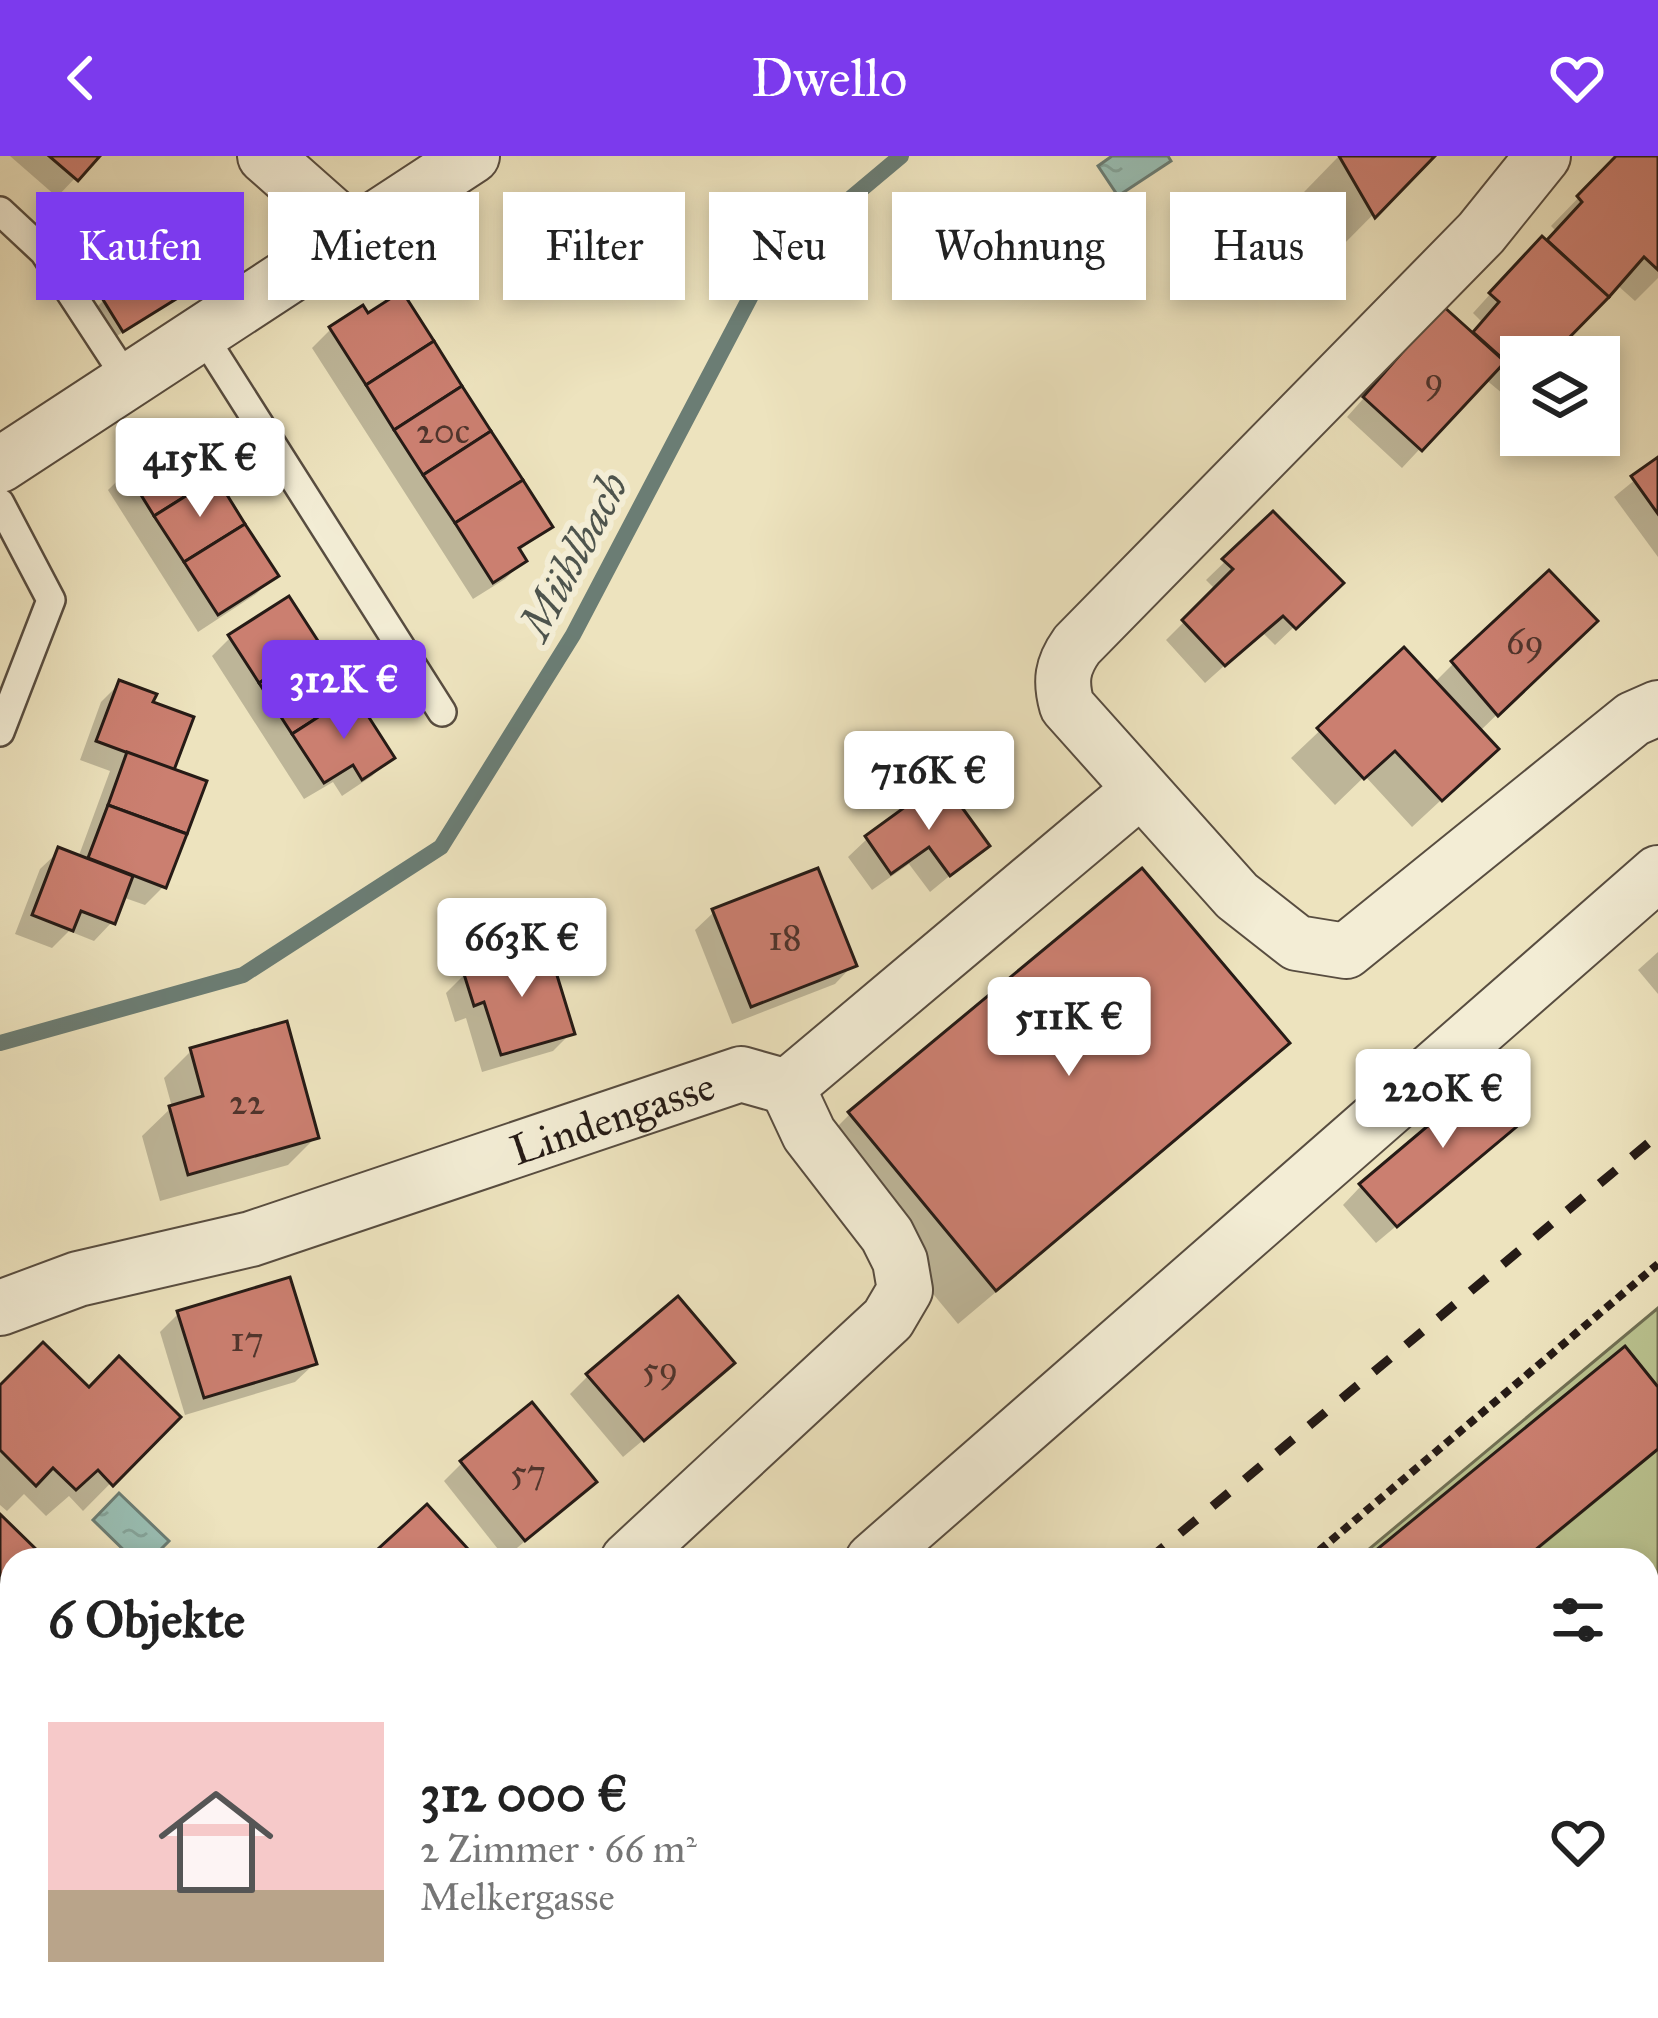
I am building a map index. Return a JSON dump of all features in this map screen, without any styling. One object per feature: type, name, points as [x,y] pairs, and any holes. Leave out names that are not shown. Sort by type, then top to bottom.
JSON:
[{"type":"street","points":[[265,156],[306,192]]},
{"type":"street","points":[[417,192],[472,156]]},
{"type":"street","points":[[1544,156],[1480,233],[1077,645],[1065,661],[1062,687],[1067,706],[1237,896],[1297,943],[1346,951],[1633,719],[1658,708]]},
{"type":"street","points":[[0,465],[268,290]]},
{"type":"street","points":[[641,1548],[888,1319],[905,1289],[900,1261],[887,1235],[809,1134],[787,1087],[1139,791]]},
{"type":"street","points":[[887,1548],[1658,873]]},
{"type":"street","name":"Lindengasse","points":[[0,1309],[78,1279],[251,1239],[741,1074],[787,1087]]},
{"type":"lane","points":[[0,211],[44,252],[129,382]]},
{"type":"lane","points":[[202,334],[442,712]]},
{"type":"lane","points":[[0,503],[51,600],[0,732]]},
{"type":"path","points":[[1322,1548],[1658,1264]]},
{"type":"green space","points":[[1658,1308],[1658,1548],[1370,1548]]},
{"type":"water","points":[[1112,156],[1168,156],[1171,161],[1124,192],[1115,192],[1098,166]]},
{"type":"water","points":[[119,1493],[169,1541],[162,1548],[122,1548],[93,1520]]},
{"type":"building","points":[[49,156],[100,156],[78,181]]},
{"type":"building","points":[[1339,156],[1435,156],[1375,218]]},
{"type":"building","points":[[1616,156],[1658,156],[1658,270],[1644,257],[1609,297],[1547,240],[1582,202],[1577,196]]},
{"type":"building","points":[[1542,236],[1609,297],[1571,336],[1500,336],[1500,356],[1473,332],[1499,302],[1489,293]]},
{"type":"building","points":[[103,300],[175,300],[123,332]]},
{"type":"building","points":[[388,300],[408,300],[434,341],[366,385],[329,327],[363,305],[368,313]]},
{"type":"building","points":[[1443,306],[1500,357],[1500,367],[1422,451],[1363,397]]},
{"type":"building","points":[[434,341],[462,386],[394,430],[366,385]]},
{"type":"building","points":[[462,386],[491,431],[423,475],[394,430]]},
{"type":"building","points":[[182,423],[216,477],[154,516],[125,469],[158,448],[154,441]]},
{"type":"building","points":[[491,431],[523,480],[455,523],[423,475]]},
{"type":"building","points":[[1658,457],[1658,514],[1631,476]]},
{"type":"building","points":[[216,477],[245,524],[184,562],[154,516]]},
{"type":"building","points":[[523,480],[553,527],[519,548],[527,561],[493,583],[455,523]]},
{"type":"building","points":[[1273,511],[1344,583],[1296,629],[1283,616],[1225,666],[1182,620],[1233,569],[1222,559]]},
{"type":"building","points":[[245,524],[279,576],[218,615],[184,562]]},
{"type":"building","points":[[1549,570],[1598,621],[1498,716],[1451,661]]},
{"type":"building","points":[[289,596],[320,644],[259,683],[228,635]]},
{"type":"building","points":[[320,644],[354,694],[292,734],[259,683]]},
{"type":"building","points":[[1404,647],[1499,749],[1442,801],[1395,751],[1364,779],[1317,728]]},
{"type":"building","points":[[119,680],[157,694],[153,702],[194,717],[174,770],[96,741]]},
{"type":"building","points":[[354,694],[395,758],[362,780],[353,765],[324,783],[292,734]]},
{"type":"building","points":[[127,752],[207,781],[187,834],[108,805]]},
{"type":"building","points":[[942,780],[990,846],[950,876],[929,847],[891,874],[865,836]]},
{"type":"building","points":[[108,805],[187,834],[166,888],[88,858]]},
{"type":"building","points":[[58,847],[133,876],[115,924],[81,911],[73,931],[32,915]]},
{"type":"building","points":[[818,868],[857,966],[751,1007],[712,909]]},
{"type":"building","points":[[1142,868],[1290,1043],[996,1291],[848,1112]]},
{"type":"building","points":[[548,946],[575,1034],[501,1055],[484,1002],[474,1006],[463,971]]},
{"type":"building","points":[[287,1021],[319,1138],[188,1175],[169,1106],[203,1096],[190,1048]]},
{"type":"building","points":[[1488,1075],[1527,1118],[1397,1227],[1359,1184]]},
{"type":"building","points":[[290,1277],[317,1364],[204,1398],[177,1311]]},
{"type":"building","points":[[678,1296],[735,1363],[644,1441],[586,1374]]},
{"type":"building","points":[[43,1342],[89,1387],[119,1356],[181,1417],[113,1486],[98,1470],[76,1490],[53,1468],[36,1486],[0,1450],[0,1385]]},
{"type":"building","points":[[1625,1346],[1658,1387],[1658,1449],[1538,1548],[1379,1548]]},
{"type":"building","points":[[532,1402],[597,1482],[525,1541],[460,1461]]},
{"type":"building","points":[[427,1504],[467,1548],[379,1548]]},
{"type":"building","points":[[0,1514],[35,1548],[0,1548]]},
{"type":"waterway","name":"Mühlbach","points":[[0,1043],[243,975],[441,847],[573,635],[764,271],[901,156]]},
{"type":"railway","points":[[1162,1548],[1658,1135]]}]
